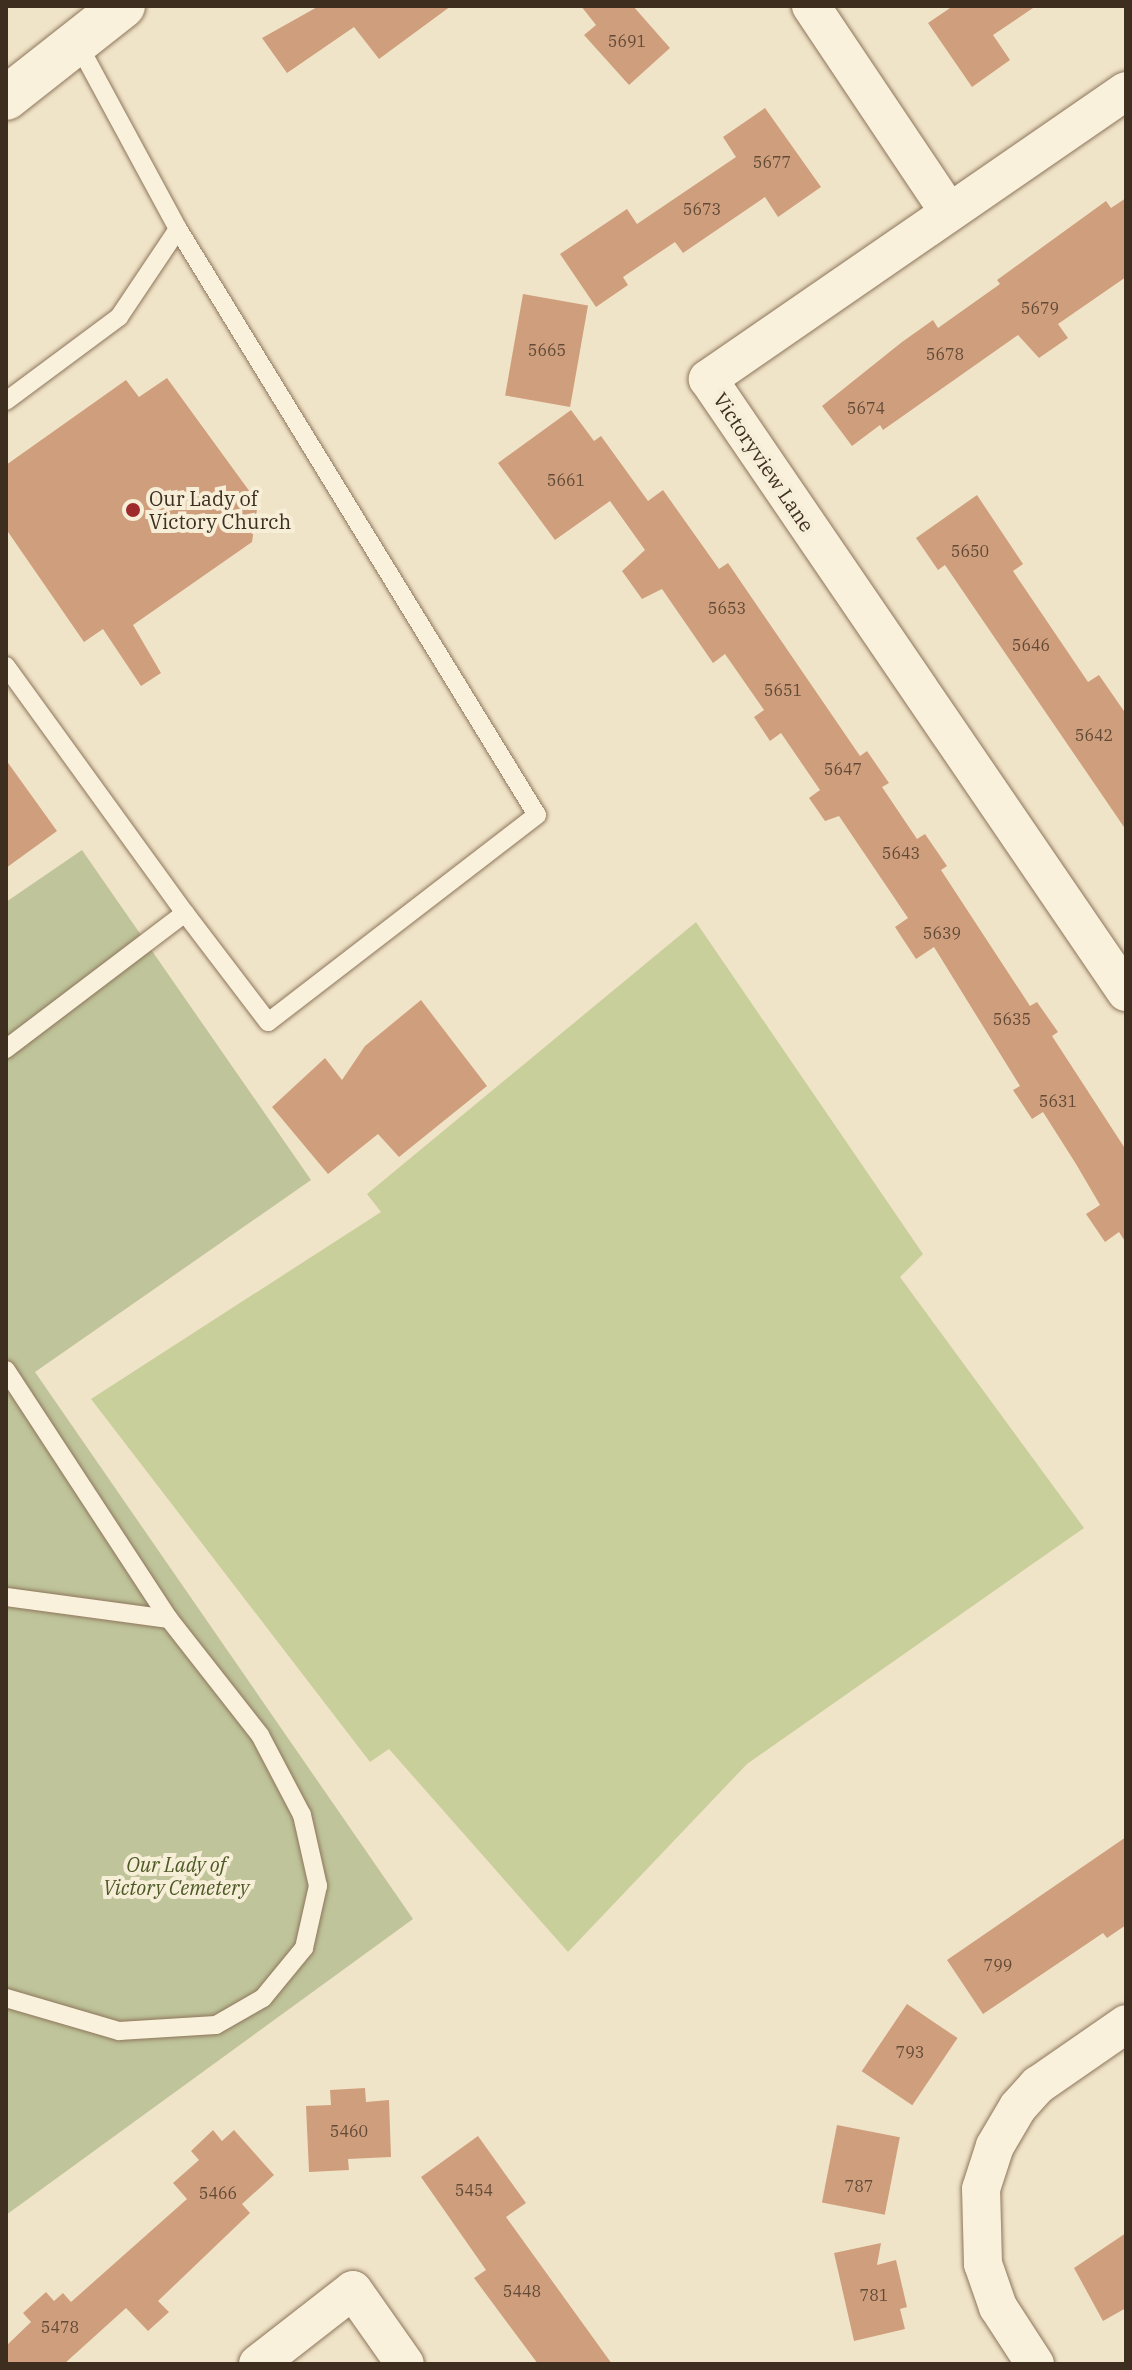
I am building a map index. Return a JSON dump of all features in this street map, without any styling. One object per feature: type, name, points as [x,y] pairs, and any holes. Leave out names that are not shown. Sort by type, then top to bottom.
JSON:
[{"type":"street","points":[[6,98],[123,6]]},
{"type":"street","points":[[811,6],[949,212],[1126,91]]},
{"type":"street","name":"Victoryview Lane","points":[[949,212],[708,379],[1126,992]]},
{"type":"street","points":[[1035,2364],[998,2307],[983,2264],[981,2189],[995,2146],[1018,2107],[1062,2067],[1126,2024]]},
{"type":"street","points":[[258,2364],[353,2290],[405,2364]]},
{"type":"lane","points":[[6,666],[268,1022],[537,815],[178,229],[77,42]]},
{"type":"lane","points":[[6,401],[119,317],[178,229]]},
{"type":"lane","points":[[6,1049],[185,913]]},
{"type":"lane","points":[[6,1370],[169,1619],[260,1735],[302,1815],[318,1886],[304,1948],[263,1998],[216,2025],[119,2031],[6,1998]]},
{"type":"lane","points":[[6,1597],[169,1619]]},
{"type":"green space","name":"Our Lady of Victory Cemetery","points":[[82,850],[311,1180],[35,1372],[413,1919],[6,2215],[6,902]]},
{"type":"green space","points":[[696,922],[923,1254],[900,1277],[1084,1528],[747,1764],[568,1952],[389,1749],[370,1762],[91,1399],[381,1212],[367,1194]]},
{"type":"building","points":[[319,6],[451,6],[379,59],[354,27],[287,73],[262,38]]},
{"type":"building","points":[[581,6],[633,6],[670,48],[629,85],[584,35],[596,25]]},
{"type":"building","points":[[953,6],[1036,6],[993,35],[1010,60],[972,87],[928,23]]},
{"type":"building","points":[[765,108],[821,187],[778,217],[765,197],[683,253],[675,242],[623,277],[628,285],[596,307],[560,254],[627,209],[637,224],[736,157],[723,137]]},
{"type":"building","points":[[1126,198],[1126,277],[1058,324],[1068,338],[1039,358],[1018,335],[883,430],[880,425],[852,446],[822,406],[933,320],[938,328],[1000,284],[997,280],[1106,201],[1111,208]]},
{"type":"building","points":[[523,294],[588,305],[570,407],[505,395]]},
{"type":"building","name":"Our Lady of Victory Church","points":[[167,378],[258,503],[252,542],[133,625],[161,673],[141,686],[103,629],[84,642],[6,529],[6,465],[126,380],[139,397]]},
{"type":"building","points":[[571,410],[594,441],[601,436],[648,501],[663,490],[719,569],[728,563],[860,756],[867,751],[889,783],[882,787],[917,839],[925,834],[947,866],[941,870],[1030,1006],[1037,1002],[1058,1032],[1052,1036],[1126,1150],[1126,1243],[1119,1232],[1105,1242],[1086,1214],[1100,1205],[1043,1112],[1032,1119],[1013,1090],[1020,1086],[934,947],[916,959],[895,927],[908,918],[839,816],[825,821],[809,798],[820,790],[781,733],[770,741],[754,717],[764,710],[725,654],[713,663],[662,589],[642,599],[622,571],[645,550],[610,501],[555,540],[498,463]]},
{"type":"building","points":[[977,495],[1023,564],[1013,571],[1088,682],[1099,675],[1126,714],[1126,830],[945,565],[938,570],[916,538]]},
{"type":"building","points":[[6,760],[57,831],[6,868]]},
{"type":"building","points":[[421,1000],[487,1086],[399,1157],[378,1134],[328,1174],[272,1107],[325,1058],[342,1080],[365,1046]]},
{"type":"building","points":[[1126,1837],[1126,1925],[1107,1938],[1103,1933],[983,2014],[947,1960]]},
{"type":"building","points":[[907,2004],[958,2038],[912,2105],[862,2071]]},
{"type":"building","points":[[365,2088],[366,2102],[389,2100],[391,2157],[348,2159],[349,2170],[309,2172],[306,2106],[331,2105],[330,2090]]},
{"type":"building","points":[[837,2125],[900,2137],[885,2215],[822,2203]]},
{"type":"building","points":[[213,2130],[222,2141],[234,2130],[274,2175],[242,2204],[250,2213],[158,2301],[169,2312],[148,2331],[126,2308],[64,2364],[6,2364],[6,2346],[31,2322],[23,2313],[46,2292],[54,2301],[63,2293],[71,2302],[187,2199],[173,2183],[199,2160],[191,2151]]},
{"type":"building","points":[[478,2136],[526,2203],[506,2217],[612,2364],[538,2364],[474,2278],[486,2270],[421,2177]]},
{"type":"building","points":[[1126,2233],[1126,2308],[1103,2321],[1074,2268]]},
{"type":"building","points":[[881,2243],[877,2265],[896,2260],[907,2307],[900,2309],[905,2329],[854,2341],[834,2253]]},
{"type":"place","name":"Our Lady of Victory Church","points":[[133,510]]}]
